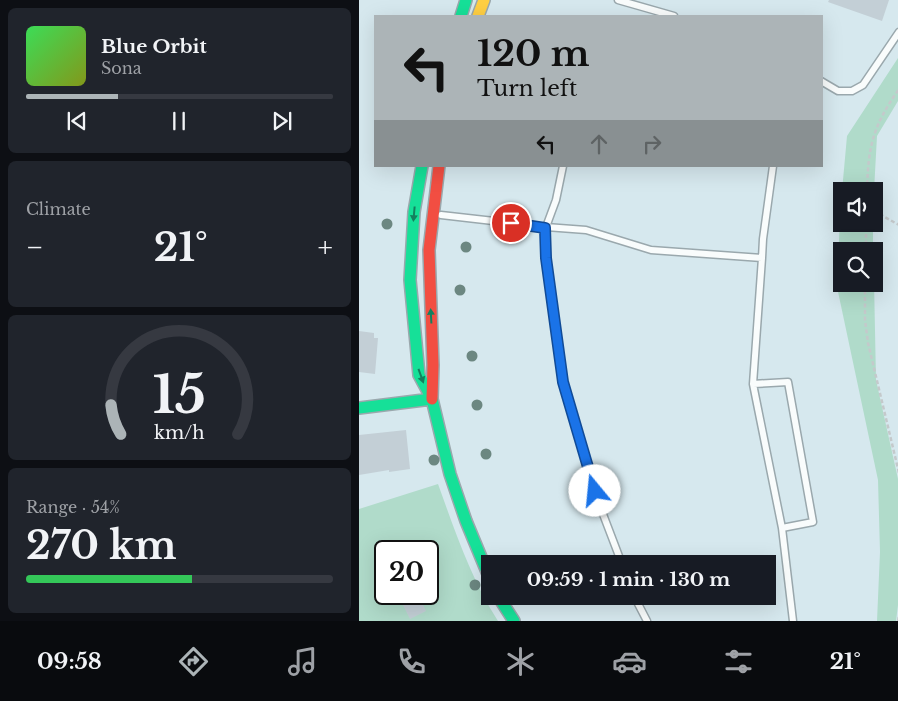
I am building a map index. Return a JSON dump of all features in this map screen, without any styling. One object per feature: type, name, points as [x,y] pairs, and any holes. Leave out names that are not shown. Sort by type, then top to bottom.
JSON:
[{"type":"street","points":[[461,15],[466,0]]},
{"type":"street","points":[[479,15],[484,0]]},
{"type":"street","points":[[422,167],[414,212],[410,280],[419,375],[433,399]]},
{"type":"street","points":[[439,167],[429,259],[430,312],[435,367],[433,399],[450,474],[466,521],[481,557]]},
{"type":"street","points":[[359,408],[433,399]]},
{"type":"street","points":[[504,605],[514,621]]},
{"type":"lane","points":[[618,0],[670,15]]},
{"type":"lane","points":[[823,82],[838,91],[852,90],[863,85],[898,32]]},
{"type":"lane","points":[[563,167],[556,200],[545,228],[546,258],[563,382],[601,509],[619,555]]},
{"type":"lane","points":[[773,167],[763,239],[753,384],[782,528],[793,621]]},
{"type":"lane","points":[[441,215],[545,228],[586,230],[651,250],[762,258]]},
{"type":"lane","points":[[753,384],[789,382],[813,522],[782,528]]},
{"type":"lane","points":[[639,605],[647,621]]},
{"type":"path","points":[[867,182],[868,155],[872,138],[884,109],[898,89]]},
{"type":"path","points":[[883,217],[898,226]]},
{"type":"path","points":[[865,292],[865,320],[869,343],[898,473]]},
{"type":"path","points":[[898,616],[898,621]]},
{"type":"green space","points":[[898,58],[898,101],[877,136],[874,182],[843,182],[847,136]]},
{"type":"green space","points":[[839,232],[873,232],[873,242],[839,242]]},
{"type":"green space","points":[[838,292],[874,292],[876,380],[898,479],[899,597],[896,621],[877,621],[880,552],[878,480]]},
{"type":"green space","points":[[438,484],[457,537],[481,590],[481,605],[488,605],[498,621],[359,621],[359,509]]},
{"type":"building","points":[[829,0],[889,0],[882,21],[828,2]]},
{"type":"building","points":[[359,331],[374,333],[374,338],[378,338],[375,374],[359,372]]},
{"type":"building","points":[[406,430],[410,469],[359,475],[359,435]]},
{"type":"building","points":[[403,605],[423,605],[426,611],[410,619]]},
{"type":"traffic: fast","points":[[461,15],[466,0]]},
{"type":"traffic: fast","points":[[422,167],[414,212],[410,280],[419,375],[432,399],[450,474],[481,557]]},
{"type":"traffic: fast","points":[[359,408],[432,399]]},
{"type":"traffic: fast","points":[[504,605],[514,621]]},
{"type":"traffic: slow","points":[[478,15],[484,0]]},
{"type":"traffic: jam","points":[[432,399],[433,365],[429,250],[439,167]]},
{"type":"route","points":[[511,223],[545,228],[546,258],[563,382],[595,491]]}]
